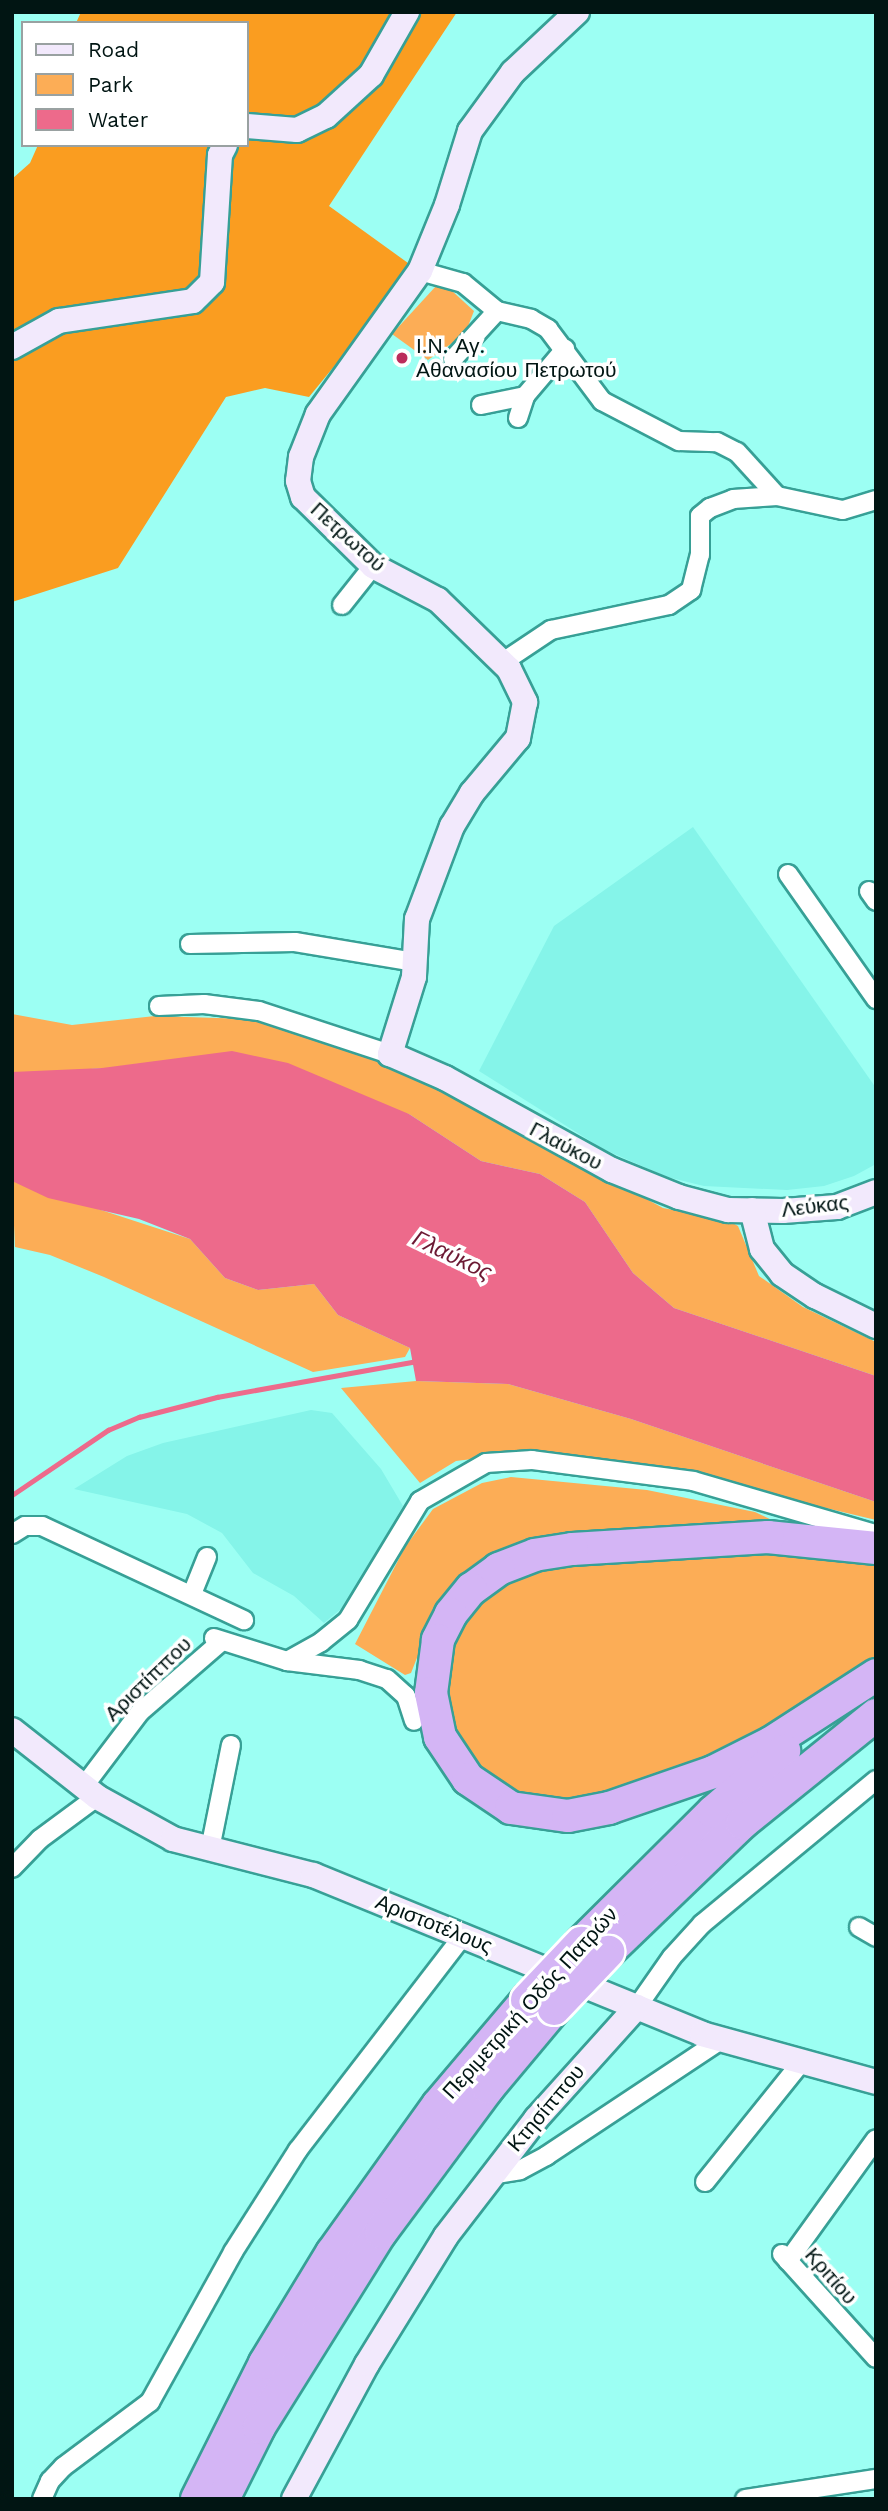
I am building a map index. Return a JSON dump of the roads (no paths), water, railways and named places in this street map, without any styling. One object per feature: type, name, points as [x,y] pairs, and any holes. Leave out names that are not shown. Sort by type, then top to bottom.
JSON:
[{"type":"highway","points":[[876,1548],[768,1537],[572,1549],[536,1556],[499,1569],[471,1589],[438,1640],[431,1693],[440,1737],[468,1779],[510,1808],[568,1816],[634,1801],[713,1772],[771,1743],[876,1677]]},
{"type":"highway","name":"Περιμετρική Οδός Πατρών","points":[[197,2499],[265,2363],[332,2253],[438,2105],[594,1948],[722,1804],[876,1677]]},
{"type":"highway","name":"Περιμετρική Οδός Πατρών","points":[[594,1948],[645,1914],[742,1823],[876,1715]]},
{"type":"highway","points":[[645,1914],[776,1807],[876,1742]]},
{"type":"highway","name":"Περιμετρική Οδός Πατρών","points":[[223,2499],[258,2427],[381,2232],[488,2088],[540,2005]]},
{"type":"street","points":[[248,126],[297,130],[326,116],[371,75],[407,12]]},
{"type":"street","name":"Πετρωτού","points":[[390,1054],[415,962],[420,911],[457,816],[522,732],[525,702],[517,680],[503,662],[438,600],[373,566],[303,497],[298,481],[301,457],[318,414],[419,271],[447,205],[470,131],[513,72],[577,12]]},
{"type":"street","points":[[12,347],[60,321],[193,301],[212,282],[220,155],[224,147]]},
{"type":"street","points":[[419,271],[463,283],[497,311],[531,319],[548,329],[602,401],[679,441],[717,442],[737,452],[778,496]]},
{"type":"street","points":[[453,359],[497,311]]},
{"type":"street","points":[[518,418],[525,397],[565,349]]},
{"type":"street","points":[[481,405],[525,397]]},
{"type":"street","points":[[503,662],[551,630],[668,605],[691,590],[696,576],[700,516],[733,499],[778,496],[843,510],[876,500]]},
{"type":"street","points":[[342,605],[373,566]]},
{"type":"street","points":[[788,874],[876,999]]},
{"type":"street","points":[[190,944],[295,942],[415,962]]},
{"type":"street","points":[[159,1006],[204,1004],[259,1011],[390,1054]]},
{"type":"street","name":"Γλαύκου","points":[[390,1054],[444,1078],[643,1185],[728,1210],[752,1210]]},
{"type":"street","name":"Λεύκας","points":[[752,1210],[830,1208],[876,1192]]},
{"type":"street","points":[[752,1210],[762,1248],[782,1274],[815,1296],[876,1326]]},
{"type":"street","points":[[286,1661],[321,1642],[348,1620],[420,1501],[486,1463],[532,1460],[693,1480],[876,1534]]},
{"type":"street","points":[[12,1534],[24,1526],[42,1526],[244,1620]]},
{"type":"street","points":[[192,1594],[207,1557]]},
{"type":"street","name":"Αριστίππου","points":[[12,1868],[91,1792],[140,1712],[218,1639],[286,1661]]},
{"type":"street","points":[[286,1661],[359,1670],[387,1679],[406,1696],[414,1721]]},
{"type":"street","name":"Αριστοτέλους","points":[[12,1730],[91,1792],[150,1830],[210,1849],[313,1875],[719,2041],[876,2082]]},
{"type":"street","points":[[210,1849],[231,1745]]},
{"type":"street","name":"Κτησίππου","points":[[294,2499],[401,2305],[490,2175],[597,2048],[637,2007],[665,1966],[702,1924],[876,1780]]},
{"type":"street","points":[[859,1927],[876,1937]]},
{"type":"street","points":[[42,2499],[58,2471],[150,2402],[181,2340],[283,2172],[463,1936]]},
{"type":"street","points":[[490,2175],[520,2170],[546,2156],[719,2041]]},
{"type":"street","points":[[705,2182],[800,2064]]},
{"type":"street","points":[[867,2166],[876,2139]]},
{"type":"street","name":"Κριτίου","points":[[867,2166],[785,2257],[876,2358]]},
{"type":"street","points":[[745,2499],[789,2488],[876,2479]]},
{"type":"water","name":"Γλαύκος","points":[[232,1051],[288,1063],[409,1114],[481,1161],[540,1174],[585,1202],[633,1273],[674,1308],[876,1376],[876,1502],[631,1419],[508,1384],[416,1381],[410,1348],[338,1315],[314,1284],[258,1290],[225,1278],[190,1239],[139,1219],[48,1198],[12,1181],[12,1072],[102,1068]]},
{"type":"waterway","points":[[12,1495],[108,1430],[139,1417],[217,1397],[417,1361]]},
{"type":"place","name":"Ι.Ν. Αγ. Αθανασίου Πετρωτού","points":[[402,358]]}]
